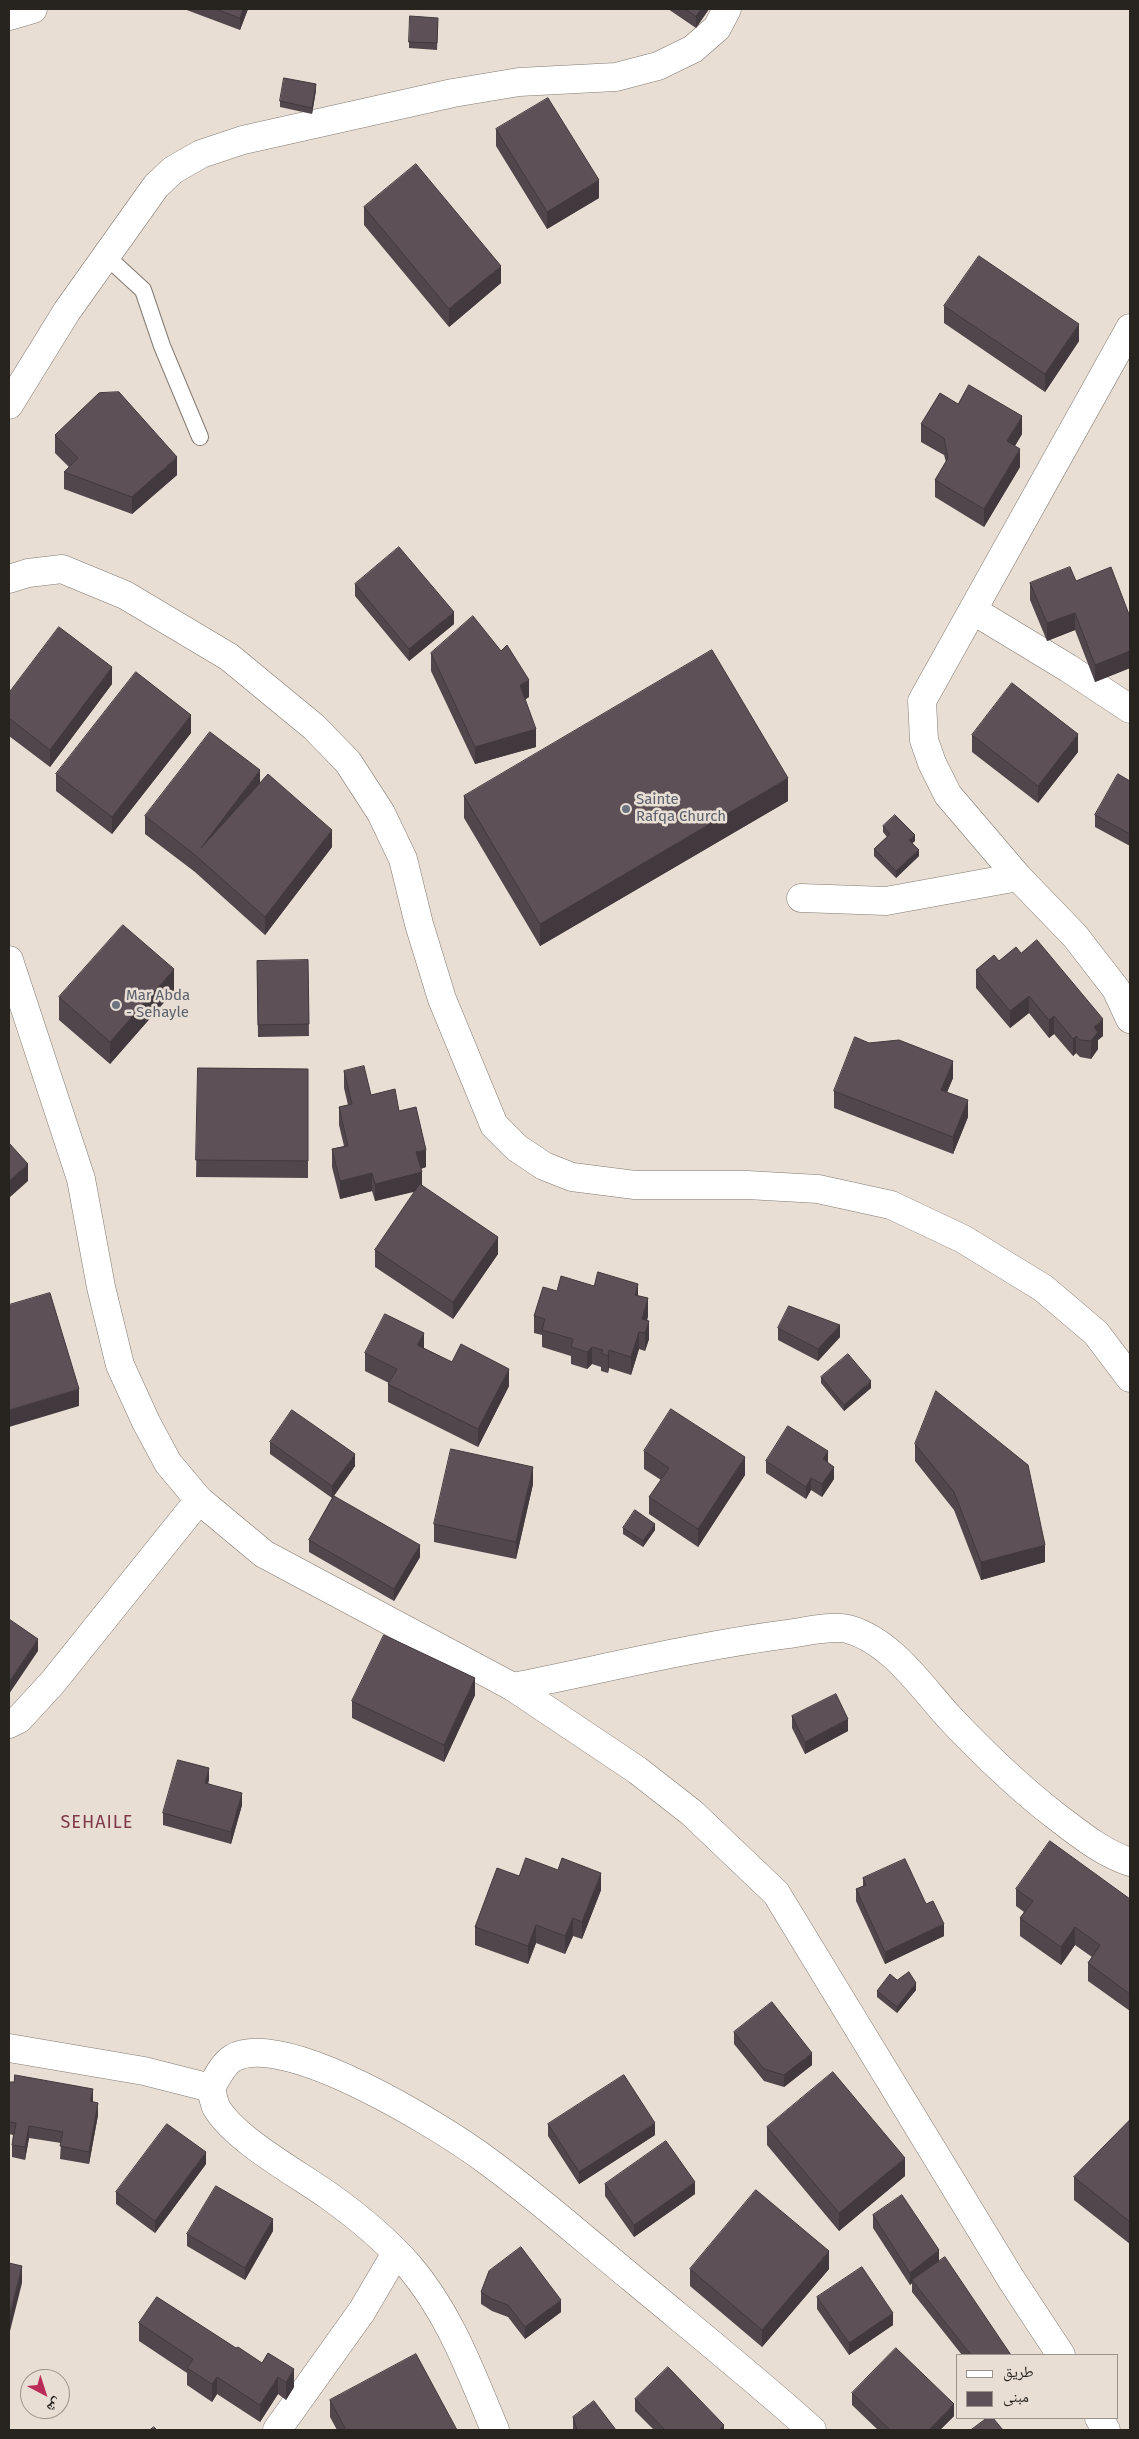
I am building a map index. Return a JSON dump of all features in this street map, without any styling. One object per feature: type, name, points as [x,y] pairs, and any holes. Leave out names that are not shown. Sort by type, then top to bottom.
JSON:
[{"type":"street","points":[[9,16],[33,9]]},
{"type":"street","points":[[9,405],[19,373],[67,311],[156,186],[173,170],[201,154],[243,140],[453,94],[519,82],[616,77],[658,66],[693,49],[717,28],[727,9]]},
{"type":"street","points":[[1130,328],[974,611],[922,701],[924,740],[948,795],[1018,877],[1075,936],[1116,989],[1130,1019]]},
{"type":"street","points":[[9,579],[28,573],[62,569],[125,595],[229,657],[314,727],[348,762],[381,813],[403,859],[419,924],[442,1000],[494,1125],[517,1148],[544,1166],[572,1177],[635,1185],[747,1185],[818,1189],[891,1205],[963,1239],[1043,1288],[1096,1333],[1130,1378]]},
{"type":"street","points":[[974,611],[1130,709]]},
{"type":"street","points":[[801,898],[886,901],[1018,877]]},
{"type":"street","points":[[9,960],[81,1179],[93,1234],[100,1288],[120,1365],[168,1463],[199,1500],[264,1554],[513,1687],[636,1770],[692,1813],[776,1893],[1011,2279],[1060,2354]]},
{"type":"street","points":[[9,1724],[18,1719],[53,1682],[199,1500]]},
{"type":"street","points":[[513,1687],[705,1647],[762,1638],[846,1629],[875,1641],[911,1673],[996,1767],[1028,1795],[1089,1842],[1113,1856],[1130,1862]]},
{"type":"street","points":[[9,2048],[144,2071],[210,2088]]},
{"type":"street","points":[[210,2088],[233,2058],[253,2053],[283,2056],[327,2069],[436,2126],[486,2159],[534,2197],[812,2430]]},
{"type":"street","points":[[210,2088],[216,2106],[245,2138],[331,2198],[378,2234],[434,2298],[454,2333],[495,2430]]},
{"type":"street","points":[[277,2430],[362,2310],[396,2253]]},
{"type":"street","points":[[1100,2419],[1106,2430]]},
{"type":"lane","points":[[106,256],[143,290],[162,346],[200,438]]},
{"type":"building","points":[[216,9],[243,9],[240,18]]},
{"type":"building","points":[[686,9],[701,9],[696,16]]},
{"type":"building","points":[[410,16],[438,18],[437,43],[409,42]]},
{"type":"building","points":[[284,78],[316,84],[312,108],[280,101]]},
{"type":"building","points":[[548,98],[599,180],[547,212],[496,129]]},
{"type":"building","points":[[416,164],[501,266],[449,309],[364,207]]},
{"type":"building","points":[[979,256],[1079,324],[1045,374],[944,306]]},
{"type":"building","points":[[969,385],[1022,416],[1007,441],[1020,449],[984,509],[935,480],[948,458],[944,438],[921,424],[940,393],[958,404]]},
{"type":"building","points":[[119,392],[177,457],[132,497],[64,472],[78,458],[55,435],[99,393]]},
{"type":"building","points":[[399,547],[454,612],[409,649],[355,584]]},
{"type":"building","points":[[1070,567],[1076,581],[1111,567],[1130,617],[1130,651],[1095,665],[1075,613],[1047,623],[1030,583]]},
{"type":"building","points":[[473,616],[501,651],[507,645],[529,680],[520,685],[536,729],[475,747],[431,653]]},
{"type":"building","points":[[59,627],[112,667],[50,750],[9,718],[9,693]]},
{"type":"building","name":"Sainte Rafqa Church","points":[[712,650],[788,778],[540,924],[464,796]]},
{"type":"building","points":[[136,672],[191,715],[112,817],[56,774]]},
{"type":"building","points":[[1012,683],[1078,734],[1038,786],[972,735]]},
{"type":"building","points":[[210,732],[260,770],[201,848],[268,774],[332,830],[265,917],[195,855],[145,816]]},
{"type":"building","points":[[1118,774],[1130,781],[1130,834],[1095,815]]},
{"type":"building","points":[[895,815],[915,835],[909,840],[919,850],[896,871],[874,849],[890,834],[883,826]]},
{"type":"building","name":"Mar Abda - Sehayle","points":[[123,925],[174,969],[110,1042],[59,997]]},
{"type":"building","points":[[1037,940],[1103,1019],[1094,1027],[1098,1032],[1091,1041],[1080,1040],[1076,1036],[1073,1039],[1054,1016],[1049,1020],[1029,996],[1010,1011],[976,970],[994,955],[999,961],[1016,947],[1021,953]]},
{"type":"building","points":[[308,960],[309,1024],[258,1025],[257,961]]},
{"type":"building","points":[[855,1037],[869,1043],[899,1040],[953,1061],[941,1090],[968,1100],[953,1137],[834,1091]]},
{"type":"building","points":[[364,1066],[371,1095],[395,1089],[399,1111],[416,1107],[426,1150],[416,1152],[422,1172],[375,1184],[372,1173],[340,1181],[332,1149],[348,1146],[339,1107],[352,1104],[344,1071]]},
{"type":"building","points":[[198,1068],[308,1069],[308,1161],[196,1160]]},
{"type":"building","points":[[9,1143],[28,1164],[9,1181]]},
{"type":"building","points":[[420,1184],[498,1237],[453,1302],[375,1250]]},
{"type":"building","points":[[598,1272],[638,1284],[635,1295],[648,1298],[642,1319],[649,1321],[645,1333],[639,1332],[631,1357],[609,1350],[608,1356],[601,1353],[603,1350],[592,1347],[587,1352],[571,1347],[573,1339],[542,1330],[545,1319],[534,1316],[543,1287],[557,1291],[561,1276],[594,1286]]},
{"type":"building","points":[[50,1293],[79,1389],[9,1410],[9,1305]]},
{"type":"building","points":[[789,1306],[840,1325],[818,1349],[778,1328]]},
{"type":"building","points":[[385,1314],[424,1333],[417,1345],[452,1362],[461,1344],[509,1369],[478,1429],[388,1384],[397,1369],[365,1353]]},
{"type":"building","points":[[848,1354],[871,1381],[844,1405],[821,1377]]},
{"type":"building","points":[[936,1391],[1028,1465],[1045,1545],[981,1562],[954,1492],[915,1444]]},
{"type":"building","points":[[671,1409],[745,1457],[698,1529],[649,1497],[669,1468],[644,1451]]},
{"type":"building","points":[[292,1410],[355,1454],[332,1486],[270,1442]]},
{"type":"building","points":[[788,1426],[828,1451],[823,1459],[834,1467],[822,1484],[811,1478],[806,1487],[766,1461]]},
{"type":"building","points":[[451,1449],[533,1467],[516,1542],[434,1524]]},
{"type":"building","points":[[334,1496],[420,1545],[394,1589],[309,1540]]},
{"type":"building","points":[[635,1510],[655,1524],[643,1541],[623,1528]]},
{"type":"building","points":[[9,1619],[38,1639],[9,1682]]},
{"type":"building","points":[[384,1635],[475,1678],[444,1745],[352,1701]]},
{"type":"building","points":[[836,1694],[848,1719],[805,1742],[792,1716]]},
{"type":"building","points":[[178,1760],[209,1768],[205,1783],[242,1793],[231,1832],[163,1813]]},
{"type":"building","points":[[1050,1841],[1130,1899],[1130,1994],[1088,1963],[1100,1945],[1075,1927],[1061,1947],[1020,1918],[1033,1901],[1016,1889]]},
{"type":"building","points":[[526,1858],[558,1870],[562,1858],[601,1873],[582,1922],[573,1918],[565,1936],[536,1925],[528,1946],[475,1927],[497,1868],[519,1876]]},
{"type":"building","points":[[905,1859],[926,1904],[933,1901],[944,1924],[885,1952],[856,1889],[866,1885],[863,1878]]},
{"type":"building","points":[[909,1972],[916,1983],[897,2007],[877,1991],[890,1974],[897,1980]]},
{"type":"building","points":[[772,2002],[812,2053],[784,2075],[764,2069],[734,2032]]},
{"type":"building","points":[[833,2072],[905,2158],[839,2213],[767,2127]]},
{"type":"building","points":[[15,2075],[93,2089],[90,2101],[98,2103],[89,2152],[60,2146],[63,2132],[29,2126],[25,2147],[12,2145],[16,2123],[9,2122],[9,2082],[14,2082]]},
{"type":"building","points":[[624,2075],[655,2123],[579,2172],[548,2124]]},
{"type":"building","points":[[1130,2120],[1130,2222],[1074,2177]]},
{"type":"building","points":[[167,2124],[206,2152],[155,2221],[116,2192]]},
{"type":"building","points":[[666,2141],[695,2182],[634,2225],[605,2184]]},
{"type":"building","points":[[216,2186],[273,2219],[245,2268],[187,2234]]},
{"type":"building","points":[[756,2190],[829,2251],[762,2330],[690,2269]]},
{"type":"building","points":[[902,2195],[939,2250],[910,2273],[873,2215]]},
{"type":"building","points":[[521,2247],[561,2300],[525,2327],[508,2305],[492,2299],[481,2292],[489,2271]]},
{"type":"building","points":[[945,2257],[1010,2354],[970,2354],[912,2280]]},
{"type":"building","points":[[9,2263],[22,2266],[9,2318]]},
{"type":"building","points":[[862,2267],[893,2313],[849,2343],[817,2297]]},
{"type":"building","points":[[157,2297],[262,2363],[268,2353],[294,2369],[286,2382],[278,2377],[260,2405],[217,2377],[212,2384],[187,2368],[193,2359],[139,2323]]},
{"type":"building","points":[[896,2348],[954,2404],[929,2430],[890,2430],[852,2393]]},
{"type":"building","points":[[416,2354],[457,2430],[346,2430],[330,2400]]},
{"type":"building","points":[[668,2367],[724,2425],[719,2430],[665,2430],[635,2399]]},
{"type":"building","points":[[594,2401],[616,2430],[577,2430],[573,2417]]},
{"type":"building","points":[[986,2419],[994,2419],[1003,2430],[971,2430]]},
{"type":"place","name":"Sainte Rafqa Church","points":[[626,809]]},
{"type":"place","name":"Mar Abda - Sehayle","points":[[116,1005]]},
{"type":"district","name":"SEHAILE","points":[[97,1823]]}]
